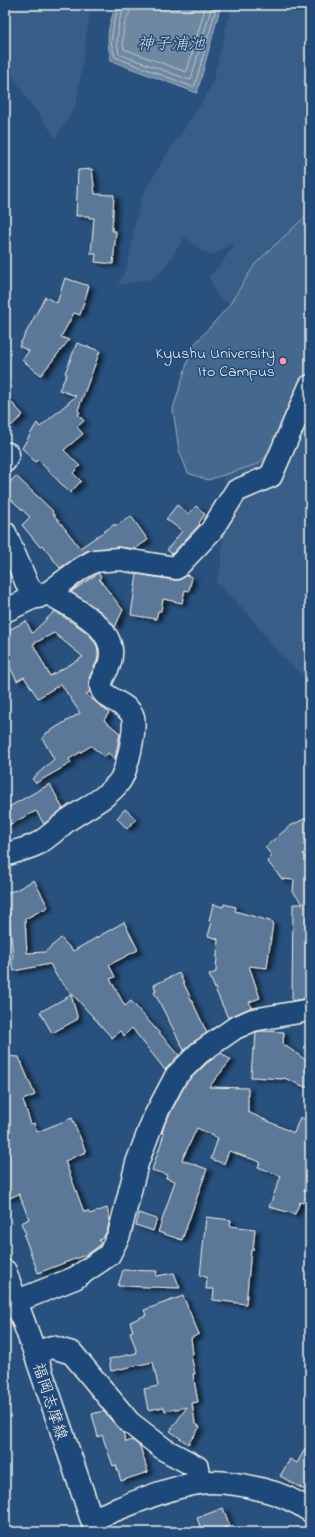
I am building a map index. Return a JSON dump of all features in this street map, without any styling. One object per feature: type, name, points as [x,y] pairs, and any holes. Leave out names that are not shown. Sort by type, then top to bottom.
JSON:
[{"type":"street","points":[[5,611],[43,595],[94,561],[119,559],[176,568],[211,531],[236,491],[271,476],[310,386]]},
{"type":"street","points":[[5,533],[28,586],[89,618],[105,633],[111,646],[111,658],[100,683],[102,691],[126,708],[133,717],[134,731],[131,748],[120,781],[100,799],[68,820],[36,844],[5,855]]},
{"type":"street","points":[[11,1304],[75,1278],[109,1255],[119,1235],[137,1163],[154,1118],[176,1076],[199,1053],[235,1028],[253,1020],[310,1010]]},
{"type":"street","name":"福岡志摩線","points":[[5,1271],[11,1304],[35,1353],[94,1525]]},
{"type":"street","points":[[35,1353],[52,1347],[72,1353],[129,1422],[165,1450],[197,1467],[200,1483]]},
{"type":"street","points":[[94,1525],[164,1492],[200,1483],[224,1482],[264,1490],[278,1494],[310,1511]]},
{"type":"shaded area","points":[[5,5],[91,5],[76,106],[56,138],[25,96],[13,76],[5,72]]},
{"type":"shaded area","name":"Kyushu University Ito Campus","points":[[232,5],[310,5],[310,681],[278,653],[247,613],[216,583],[220,569],[223,538],[226,485],[223,479],[244,310],[219,298],[215,293],[209,276],[220,265],[234,245],[230,243],[220,252],[213,255],[202,252],[185,237],[162,271],[151,279],[118,285],[126,268],[130,254],[135,222],[142,196],[164,158],[205,98],[213,81]]},
{"type":"shaded area","points":[[310,212],[310,417],[258,464],[208,480],[188,473],[179,450],[173,409],[192,347],[228,307],[255,264]]},
{"type":"water","name":"神子浦池","points":[[117,5],[221,5],[197,93],[111,61],[108,46],[108,32],[111,19]]},
{"type":"building","points":[[92,169],[95,194],[114,195],[112,231],[116,231],[113,264],[95,262],[96,254],[91,254],[94,218],[89,218],[89,216],[76,216],[78,170]]},
{"type":"building","points":[[65,278],[89,286],[80,315],[74,313],[61,337],[69,340],[41,375],[22,360],[29,351],[19,346],[45,297],[57,303]]},
{"type":"building","points":[[77,343],[100,351],[78,410],[80,413],[78,414],[84,421],[77,427],[83,434],[64,450],[80,466],[73,473],[81,481],[70,493],[38,460],[35,462],[22,448],[37,423],[40,427],[76,396],[59,390],[67,374],[65,373]]},
{"type":"building","points":[[5,395],[23,415],[11,426],[5,418]]},
{"type":"building","points":[[16,476],[53,511],[52,512],[80,548],[115,524],[116,526],[131,516],[148,540],[135,549],[118,547],[88,550],[60,568],[42,545],[40,547],[22,525],[30,517],[5,494],[5,487]]},
{"type":"building","points":[[177,505],[189,514],[196,506],[205,514],[199,523],[200,524],[172,554],[167,550],[182,531],[166,519]]},
{"type":"building","points":[[98,573],[101,577],[99,579],[123,610],[115,627],[100,611],[71,592]]},
{"type":"building","points":[[137,574],[174,580],[180,580],[186,575],[192,577],[189,591],[185,590],[182,603],[163,599],[161,611],[158,611],[156,619],[131,615]]},
{"type":"building","points":[[55,611],[85,631],[92,638],[97,646],[98,653],[97,661],[89,678],[90,692],[86,694],[109,713],[104,720],[120,733],[115,759],[108,753],[105,757],[91,746],[69,759],[71,763],[36,783],[32,779],[54,759],[42,738],[45,734],[80,713],[61,684],[38,698],[24,677],[17,681],[5,657],[5,632],[26,621],[32,633]],"holes":[[[54,633],[83,657],[50,676],[33,644]]]},
{"type":"building","points":[[50,784],[63,809],[44,824],[36,811],[5,827],[5,809]]},
{"type":"building","points":[[125,809],[136,819],[127,829],[117,818]]},
{"type":"building","points":[[310,816],[310,840],[303,843],[308,849],[303,854],[310,863],[310,998],[292,1001],[293,904],[303,904],[293,892],[294,880],[282,879],[267,861],[272,856],[265,847],[290,826]]},
{"type":"building","points":[[34,880],[48,907],[25,919],[27,953],[45,952],[61,938],[73,951],[124,922],[138,950],[109,965],[115,977],[110,979],[125,1006],[131,1001],[179,1055],[165,1070],[132,1028],[124,1036],[120,1031],[112,1038],[57,977],[50,964],[14,971],[11,959],[13,959],[9,912],[5,913],[5,893],[16,890]]},
{"type":"building","points":[[213,904],[223,907],[224,904],[236,907],[235,911],[273,922],[267,968],[249,966],[260,998],[249,1002],[252,1007],[228,1018],[209,975],[216,972],[218,939],[208,936],[212,922],[209,921]]},
{"type":"building","points":[[179,973],[207,1033],[184,1050],[154,992],[156,991],[154,985]]},
{"type":"building","points":[[71,995],[78,1019],[52,1033],[40,1012]]},
{"type":"building","points":[[256,1032],[284,1032],[283,1044],[310,1063],[310,1089],[284,1078],[251,1077]]},
{"type":"building","points":[[221,1053],[231,1060],[209,1087],[248,1088],[248,1112],[294,1133],[300,1117],[310,1122],[310,1179],[304,1192],[308,1193],[303,1203],[300,1202],[295,1214],[269,1207],[281,1176],[258,1167],[260,1162],[229,1151],[224,1164],[211,1159],[218,1138],[197,1128],[182,1160],[207,1169],[182,1240],[158,1232],[175,1181],[166,1178],[167,1175],[152,1170],[164,1134],[162,1133],[165,1123],[186,1083],[207,1063]]},
{"type":"building","points":[[5,1056],[19,1057],[35,1095],[23,1100],[31,1124],[34,1123],[37,1132],[72,1118],[86,1152],[65,1161],[84,1212],[88,1211],[90,1214],[107,1208],[110,1219],[107,1231],[103,1238],[99,1240],[101,1243],[99,1246],[88,1254],[38,1273],[21,1223],[29,1219],[19,1194],[5,1200]]},
{"type":"building","points":[[139,1213],[157,1219],[153,1231],[136,1225]]},
{"type":"building","points":[[206,1217],[231,1220],[230,1226],[255,1229],[253,1250],[251,1250],[246,1304],[213,1300],[214,1289],[206,1289],[207,1277],[200,1276]]},
{"type":"building","points":[[123,1270],[157,1271],[156,1276],[174,1273],[180,1288],[118,1286]]},
{"type":"building","points":[[183,1296],[199,1334],[191,1338],[193,1354],[191,1355],[198,1402],[192,1403],[195,1423],[200,1427],[188,1444],[170,1431],[187,1407],[165,1411],[164,1407],[148,1410],[144,1389],[158,1386],[153,1362],[111,1371],[109,1359],[137,1353],[130,1332],[133,1331],[130,1322],[146,1315],[144,1310]]},
{"type":"building","points":[[103,1411],[123,1433],[126,1442],[132,1440],[140,1446],[148,1472],[121,1481],[116,1465],[113,1466],[102,1435],[98,1437],[92,1414]]},
{"type":"building","points":[[310,1440],[310,1493],[280,1476],[290,1459],[297,1463]]},
{"type":"building","points":[[223,1508],[230,1526],[214,1532],[202,1532],[197,1518]]},
{"type":"place","name":"Kyushu University Ito Campus","points":[[283,361]]}]
